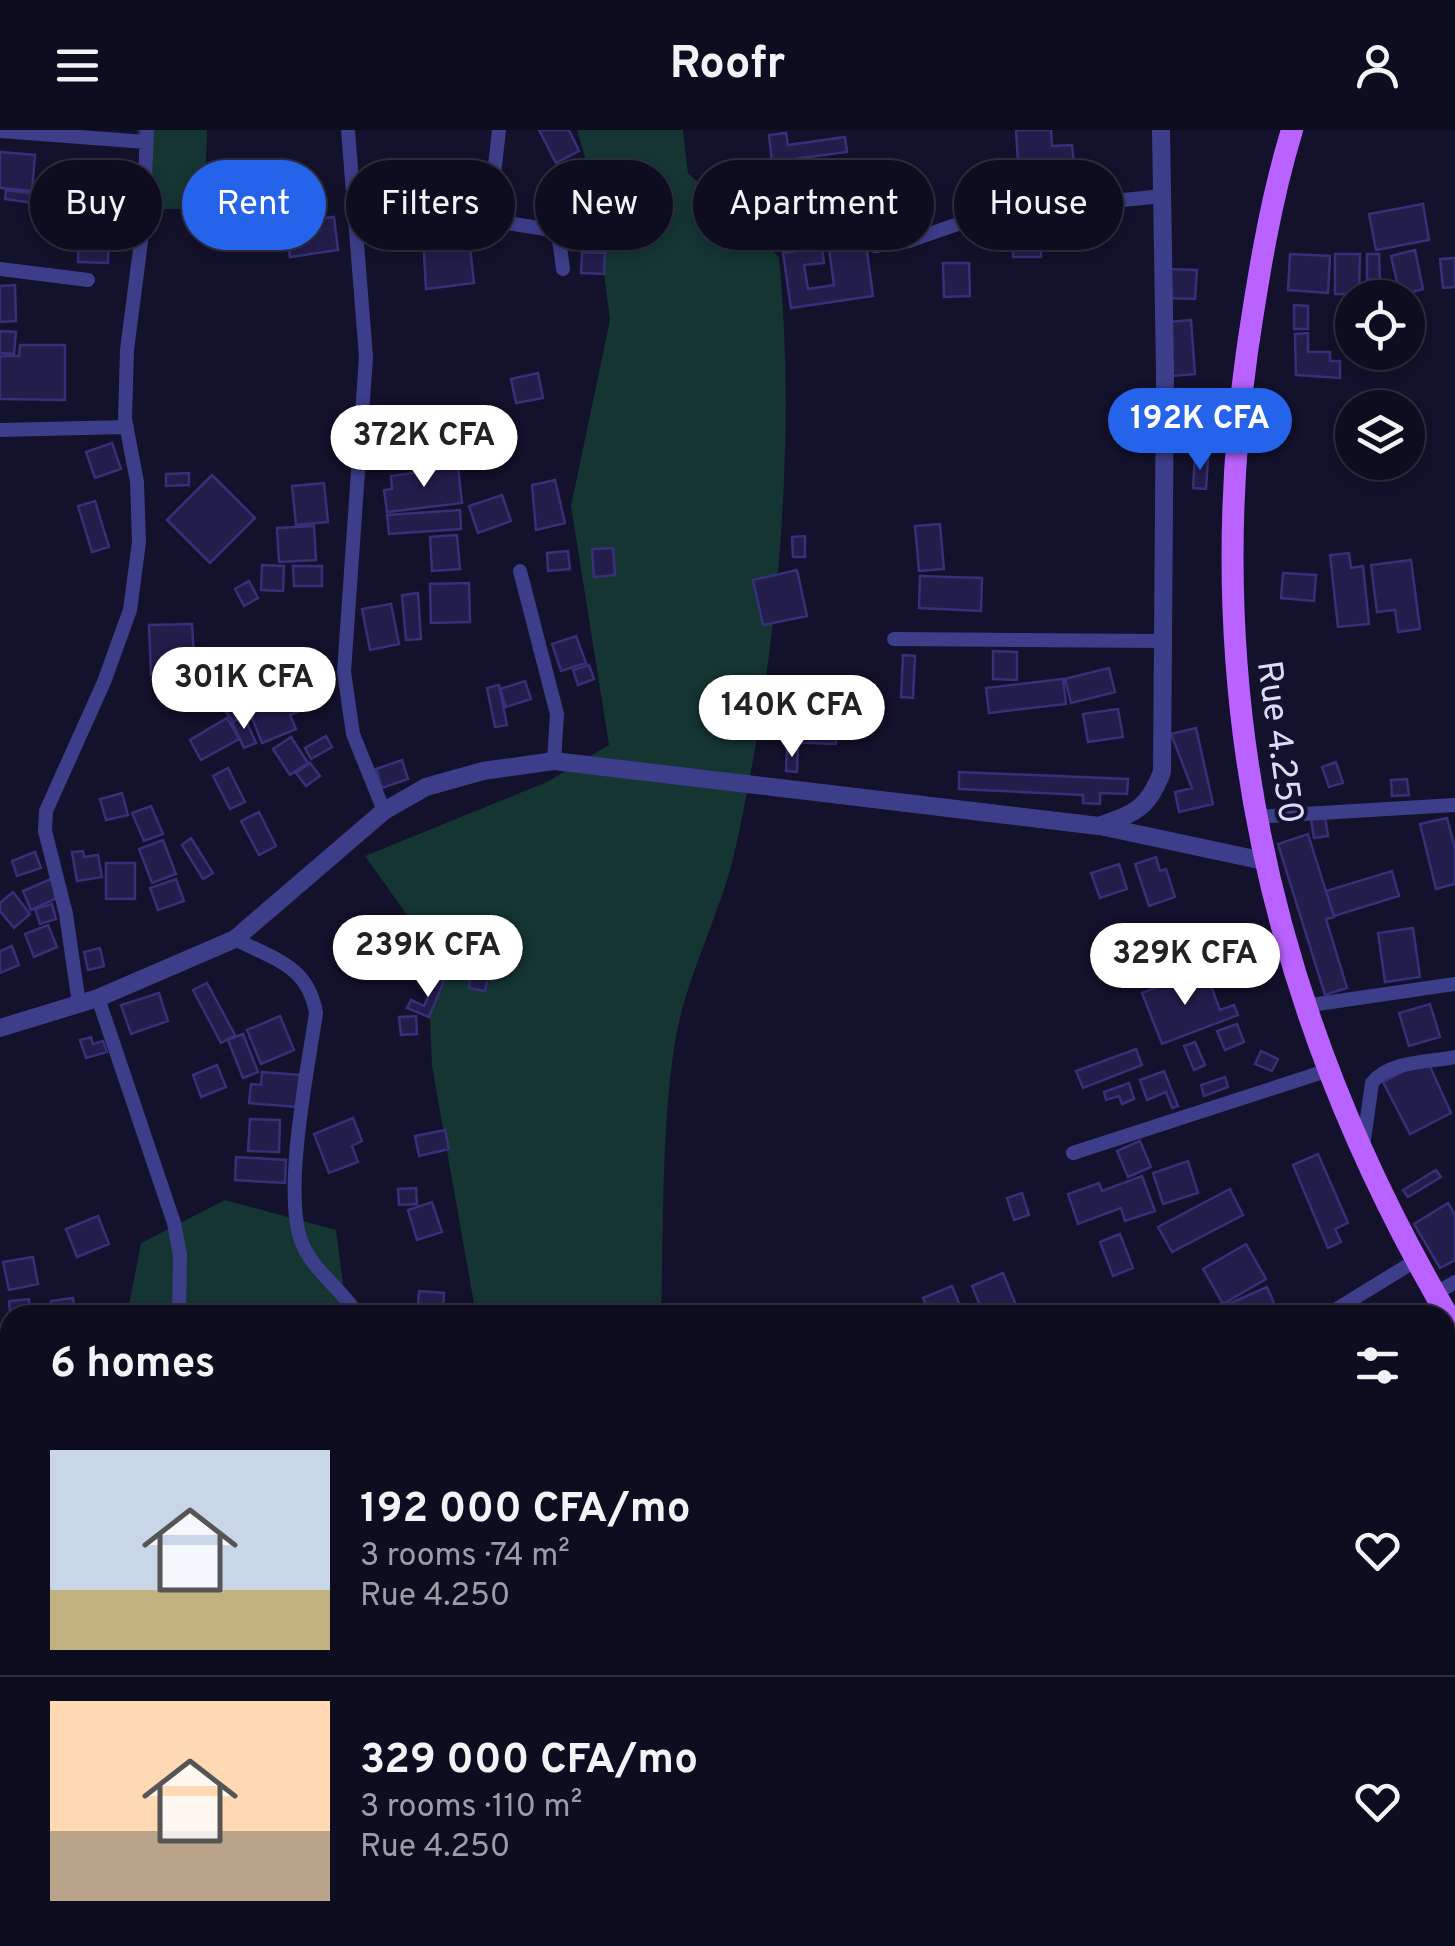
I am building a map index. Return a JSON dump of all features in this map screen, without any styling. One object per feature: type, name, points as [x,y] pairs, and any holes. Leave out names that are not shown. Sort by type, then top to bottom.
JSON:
[{"type":"main road","name":"Rue 4.250","points":[[1292,130],[1258,278],[1238,420],[1230,532],[1232,649],[1253,817],[1304,1006],[1326,1071],[1415,1261],[1445,1288]]},
{"type":"street","points":[[348,130],[366,357],[344,672],[346,710],[384,812]]},
{"type":"street","points":[[499,130],[490,210],[495,221],[517,228],[558,231],[563,270]]},
{"type":"street","points":[[1099,826],[1133,814],[1152,798],[1162,772],[1161,130]]},
{"type":"street","points":[[0,131],[146,136],[143,226],[127,350],[127,427],[137,482],[139,542],[130,610],[104,682],[46,811],[48,848],[89,1001],[174,1223],[180,1255],[179,1305]]},
{"type":"street","points":[[934,232],[988,214],[1162,196]]},
{"type":"street","points":[[0,269],[88,280]]},
{"type":"street","points":[[0,430],[127,427]]},
{"type":"street","points":[[520,571],[556,714],[554,761]]},
{"type":"street","points":[[894,639],[1163,641]]},
{"type":"street","points":[[0,1028],[89,1001],[235,939],[384,812],[426,787],[483,772],[554,761],[1099,826],[1264,861]]},
{"type":"street","points":[[1253,817],[1455,805]]},
{"type":"street","points":[[235,939],[300,973],[313,995],[316,1013],[296,1180],[296,1224],[312,1262],[343,1291],[352,1305]]},
{"type":"street","points":[[1304,1006],[1455,984]]},
{"type":"street","points":[[1363,1153],[1372,1084],[1378,1076],[1393,1068],[1455,1057]]},
{"type":"street","points":[[1073,1153],[1326,1071]]},
{"type":"street","points":[[1343,1305],[1415,1261]]},
{"type":"green space","points":[[137,130],[207,130],[206,160],[182,160],[182,209],[162,209],[162,160],[140,160]]},
{"type":"green space","points":[[577,130],[683,130],[688,173],[693,178],[693,250],[771,250],[779,257],[786,403],[784,478],[780,553],[763,702],[730,871],[687,992],[675,1042],[665,1144],[661,1305],[474,1305],[432,1066],[427,943],[365,856],[547,782],[609,745],[571,506],[610,320],[601,250],[673,250],[673,160],[586,160]]},
{"type":"green space","points":[[225,1200],[336,1230],[346,1305],[129,1305],[141,1243]]},
{"type":"building","points":[[539,130],[569,130],[579,151],[554,160]]},
{"type":"building","points":[[1016,130],[1051,130],[1052,146],[1072,145],[1074,160],[1018,160]]},
{"type":"building","points":[[786,133],[788,145],[845,137],[847,152],[772,160],[769,135]]},
{"type":"building","points":[[0,152],[35,155],[35,160],[30,160],[30,191],[0,188]]},
{"type":"building","points":[[6,190],[30,193],[30,202],[5,199]]},
{"type":"building","points":[[1423,204],[1429,240],[1376,250],[1369,214]]},
{"type":"building","points":[[334,217],[338,250],[290,257],[289,250],[326,250],[326,218]]},
{"type":"building","points":[[78,250],[108,250],[108,263],[78,262]]},
{"type":"building","points":[[424,250],[470,250],[474,283],[426,289]]},
{"type":"building","points":[[822,250],[824,263],[804,265],[808,289],[834,285],[829,250],[867,250],[873,296],[791,308],[783,253]]},
{"type":"building","points":[[1013,250],[1041,250],[1041,257],[1013,257]]},
{"type":"building","points":[[1415,250],[1421,280],[1397,280],[1391,256]]},
{"type":"building","points":[[582,252],[605,253],[604,274],[581,273]]},
{"type":"building","points":[[1290,254],[1330,256],[1328,293],[1288,290]]},
{"type":"building","points":[[1335,254],[1360,254],[1359,280],[1335,280]]},
{"type":"building","points":[[1367,254],[1379,254],[1380,279],[1367,280]]},
{"type":"building","points":[[1455,258],[1455,287],[1443,288],[1440,259]]},
{"type":"building","points":[[943,263],[969,263],[970,296],[944,297]]},
{"type":"building","points":[[1167,269],[1197,270],[1195,299],[1165,298]]},
{"type":"building","points":[[15,285],[16,321],[0,322],[0,286]]},
{"type":"building","points":[[1294,305],[1308,306],[1308,329],[1294,329]]},
{"type":"building","points":[[1191,320],[1195,374],[1173,376],[1169,322]]},
{"type":"building","points":[[0,331],[16,332],[14,354],[0,353]]},
{"type":"building","points":[[1308,333],[1308,352],[1330,352],[1330,361],[1335,361],[1340,378],[1296,375],[1295,334]]},
{"type":"building","points":[[20,345],[65,345],[65,400],[0,399],[0,356],[19,356]]},
{"type":"building","points":[[538,373],[543,398],[516,403],[511,379]]},
{"type":"building","points":[[484,407],[486,437],[453,440],[451,409]]},
{"type":"building","points":[[112,443],[121,469],[95,478],[86,452]]},
{"type":"building","points":[[1195,457],[1208,458],[1206,489],[1193,488]]},
{"type":"building","points":[[458,467],[462,503],[387,512],[384,490],[392,489],[391,476]]},
{"type":"building","points":[[189,473],[189,485],[166,486],[166,474]]},
{"type":"building","points":[[212,475],[255,518],[210,563],[167,520]]},
{"type":"building","points":[[555,480],[565,523],[536,530],[532,485]]},
{"type":"building","points":[[324,483],[328,522],[296,525],[292,486]]},
{"type":"building","points":[[502,495],[511,521],[478,533],[469,506]]},
{"type":"building","points":[[95,501],[109,547],[92,552],[78,506]]},
{"type":"building","points":[[460,510],[461,529],[389,534],[387,515]]},
{"type":"building","points":[[940,524],[944,569],[919,571],[915,526]]},
{"type":"building","points":[[314,526],[316,560],[279,562],[277,528]]},
{"type":"building","points":[[457,535],[460,569],[432,571],[430,537]]},
{"type":"building","points":[[805,536],[805,557],[793,557],[792,537]]},
{"type":"building","points":[[613,548],[615,575],[594,577],[592,549]]},
{"type":"building","points":[[568,551],[570,569],[548,571],[547,553]]},
{"type":"building","points":[[1349,553],[1351,568],[1363,566],[1369,624],[1338,627],[1330,555]]},
{"type":"building","points":[[1411,560],[1420,629],[1398,632],[1395,610],[1377,612],[1371,565]]},
{"type":"building","points":[[262,565],[284,566],[283,591],[261,590]]},
{"type":"building","points":[[293,566],[322,566],[322,586],[294,586]]},
{"type":"building","points":[[797,570],[807,616],[763,625],[753,580]]},
{"type":"building","points":[[1283,573],[1316,575],[1314,601],[1281,598]]},
{"type":"building","points":[[920,576],[982,578],[981,611],[919,608]]},
{"type":"building","points":[[249,581],[258,598],[244,606],[235,589]]},
{"type":"building","points":[[469,583],[470,622],[431,623],[430,584]]},
{"type":"building","points":[[418,593],[421,639],[406,640],[402,595]]},
{"type":"building","points":[[391,604],[399,644],[370,650],[362,609]]},
{"type":"building","points":[[192,624],[195,673],[151,675],[149,625]]},
{"type":"building","points":[[576,636],[586,663],[561,671],[552,644]]},
{"type":"building","points":[[314,649],[323,672],[308,678],[299,656]]},
{"type":"building","points":[[993,651],[1017,652],[1017,680],[993,679]]},
{"type":"building","points":[[903,655],[915,656],[913,698],[901,697]]},
{"type":"building","points":[[589,665],[594,679],[578,685],[573,670]]},
{"type":"building","points":[[1109,668],[1115,692],[1071,703],[1065,679]]},
{"type":"building","points":[[1063,679],[1066,704],[989,713],[986,688]]},
{"type":"building","points":[[525,681],[531,699],[506,707],[500,689]]},
{"type":"building","points":[[499,685],[507,725],[495,727],[487,688]]},
{"type":"building","points":[[299,693],[305,709],[290,715],[296,729],[262,743],[250,713]]},
{"type":"building","points":[[236,697],[246,713],[233,722],[222,706]]},
{"type":"building","points":[[789,701],[838,703],[836,744],[787,742]]},
{"type":"building","points":[[1118,709],[1123,737],[1088,742],[1083,714]]},
{"type":"building","points":[[244,716],[256,743],[244,748],[232,722]]},
{"type":"building","points":[[227,718],[239,739],[201,760],[190,740]]},
{"type":"building","points":[[1196,728],[1213,804],[1179,812],[1175,792],[1192,788],[1171,734]]},
{"type":"building","points":[[326,736],[332,747],[311,759],[305,748]]},
{"type":"building","points":[[291,737],[308,763],[290,775],[273,749]]},
{"type":"building","points":[[787,748],[798,749],[797,772],[786,771]]},
{"type":"building","points":[[402,760],[408,779],[382,788],[376,769]]},
{"type":"building","points":[[1336,762],[1343,783],[1329,787],[1322,767]]},
{"type":"building","points":[[310,763],[320,776],[306,786],[296,773]]},
{"type":"building","points":[[228,768],[245,802],[230,809],[213,776]]},
{"type":"building","points":[[959,772],[1128,779],[1127,794],[1100,793],[1100,804],[1083,803],[1083,795],[959,789]]},
{"type":"building","points":[[1407,779],[1409,795],[1392,796],[1391,780]]},
{"type":"building","points":[[122,793],[128,815],[106,820],[100,799]]},
{"type":"building","points":[[151,806],[163,834],[144,841],[132,813]]},
{"type":"building","points":[[259,812],[276,846],[259,855],[241,821]]},
{"type":"building","points":[[1325,817],[1328,836],[1314,838],[1311,819]]},
{"type":"building","points":[[1447,818],[1455,848],[1455,884],[1436,889],[1420,824]]},
{"type":"building","points":[[1308,834],[1334,917],[1326,919],[1347,988],[1325,995],[1278,844]]},
{"type":"building","points":[[191,838],[213,873],[203,879],[182,845]]},
{"type":"building","points":[[163,840],[176,874],[152,883],[139,849]]},
{"type":"building","points":[[83,851],[84,857],[98,855],[102,877],[77,881],[72,852]]},
{"type":"building","points":[[35,852],[41,868],[17,876],[12,861]]},
{"type":"building","points":[[1156,857],[1160,871],[1166,869],[1175,897],[1149,906],[1135,864]]},
{"type":"building","points":[[106,863],[135,863],[135,899],[106,899]]},
{"type":"building","points":[[1119,864],[1127,889],[1100,898],[1091,873]]},
{"type":"building","points":[[1392,871],[1399,896],[1334,916],[1326,891]]},
{"type":"building","points":[[51,879],[59,897],[31,910],[23,891]]},
{"type":"building","points":[[176,879],[184,901],[158,910],[150,888]]},
{"type":"building","points":[[13,892],[30,914],[14,928],[0,911],[0,903]]},
{"type":"building","points":[[52,904],[56,919],[40,924],[35,909]]},
{"type":"building","points":[[48,925],[57,947],[34,957],[25,934]]},
{"type":"building","points":[[1413,928],[1420,977],[1385,982],[1378,933]]},
{"type":"building","points":[[12,946],[19,965],[0,973],[0,951]]},
{"type":"building","points":[[100,948],[104,966],[88,970],[84,952]]},
{"type":"building","points":[[474,963],[490,967],[485,991],[469,988]]},
{"type":"building","points":[[1192,974],[1195,983],[1208,978],[1220,1010],[1234,1005],[1238,1015],[1162,1044],[1142,993]]},
{"type":"building","points":[[436,978],[444,981],[429,1017],[407,1008],[411,1000],[424,1006]]},
{"type":"building","points":[[207,983],[235,1035],[221,1043],[193,990]]},
{"type":"building","points":[[159,993],[168,1021],[131,1034],[121,1005]]},
{"type":"building","points":[[1430,1004],[1440,1037],[1409,1046],[1399,1013]]},
{"type":"building","points":[[280,1016],[294,1050],[261,1064],[247,1030]]},
{"type":"building","points":[[416,1016],[417,1034],[401,1035],[399,1017]]},
{"type":"building","points":[[1237,1024],[1244,1042],[1225,1050],[1217,1031]]},
{"type":"building","points":[[243,1034],[258,1072],[243,1078],[228,1040]]},
{"type":"building","points":[[91,1037],[93,1044],[103,1041],[107,1052],[86,1058],[80,1040]]},
{"type":"building","points":[[1195,1042],[1205,1065],[1194,1070],[1184,1046]]},
{"type":"building","points":[[1136,1049],[1142,1065],[1083,1088],[1076,1071]]},
{"type":"building","points":[[1261,1051],[1278,1059],[1272,1071],[1255,1064]]},
{"type":"building","points":[[1427,1060],[1451,1113],[1410,1134],[1383,1082]]},
{"type":"building","points":[[217,1065],[226,1087],[201,1097],[193,1075]]},
{"type":"building","points":[[1164,1071],[1178,1106],[1172,1108],[1166,1092],[1147,1100],[1140,1080]]},
{"type":"building","points":[[262,1072],[300,1075],[297,1107],[249,1103],[251,1084],[261,1085]]},
{"type":"building","points":[[1225,1077],[1228,1087],[1204,1096],[1201,1085]]},
{"type":"building","points":[[1129,1083],[1134,1099],[1122,1104],[1119,1096],[1106,1100],[1104,1092]]},
{"type":"building","points":[[353,1118],[362,1141],[352,1146],[358,1162],[329,1173],[314,1134]]},
{"type":"building","points":[[250,1119],[280,1120],[279,1152],[248,1151]]},
{"type":"building","points":[[445,1130],[449,1149],[419,1156],[415,1136]]},
{"type":"building","points":[[1140,1141],[1151,1167],[1128,1177],[1117,1151]]},
{"type":"building","points":[[1318,1154],[1348,1223],[1335,1229],[1341,1242],[1328,1248],[1293,1165]]},
{"type":"building","points":[[236,1157],[286,1160],[285,1183],[235,1180]]},
{"type":"building","points":[[1188,1161],[1198,1193],[1163,1204],[1153,1173]]},
{"type":"building","points":[[1436,1170],[1441,1177],[1408,1197],[1403,1190]]},
{"type":"building","points":[[1142,1176],[1155,1211],[1125,1221],[1121,1208],[1078,1224],[1068,1194],[1099,1183],[1102,1191]]},
{"type":"building","points":[[416,1188],[417,1204],[399,1205],[398,1189]]},
{"type":"building","points":[[1230,1189],[1243,1215],[1172,1252],[1158,1227]]},
{"type":"building","points":[[1022,1193],[1029,1215],[1014,1220],[1007,1198]]},
{"type":"building","points":[[432,1202],[442,1232],[417,1240],[408,1210]]},
{"type":"building","points":[[1448,1203],[1455,1215],[1455,1260],[1440,1268],[1414,1224]]},
{"type":"building","points":[[98,1216],[109,1244],[77,1257],[66,1229]]},
{"type":"building","points":[[1120,1234],[1133,1268],[1113,1276],[1100,1242]]},
{"type":"building","points":[[1246,1244],[1266,1279],[1223,1304],[1203,1269]]},
{"type":"building","points":[[33,1257],[38,1284],[9,1290],[3,1262]]},
{"type":"building","points":[[1003,1273],[1016,1305],[980,1305],[972,1286]]},
{"type":"building","points":[[952,1286],[960,1305],[926,1305],[923,1298]]},
{"type":"building","points":[[1267,1287],[1275,1305],[1226,1305]]},
{"type":"building","points":[[419,1291],[444,1293],[443,1305],[418,1305]]},
{"type":"building","points":[[73,1298],[74,1305],[52,1305],[51,1301]]},
{"type":"building","points":[[29,1299],[29,1305],[9,1305],[9,1301]]}]
